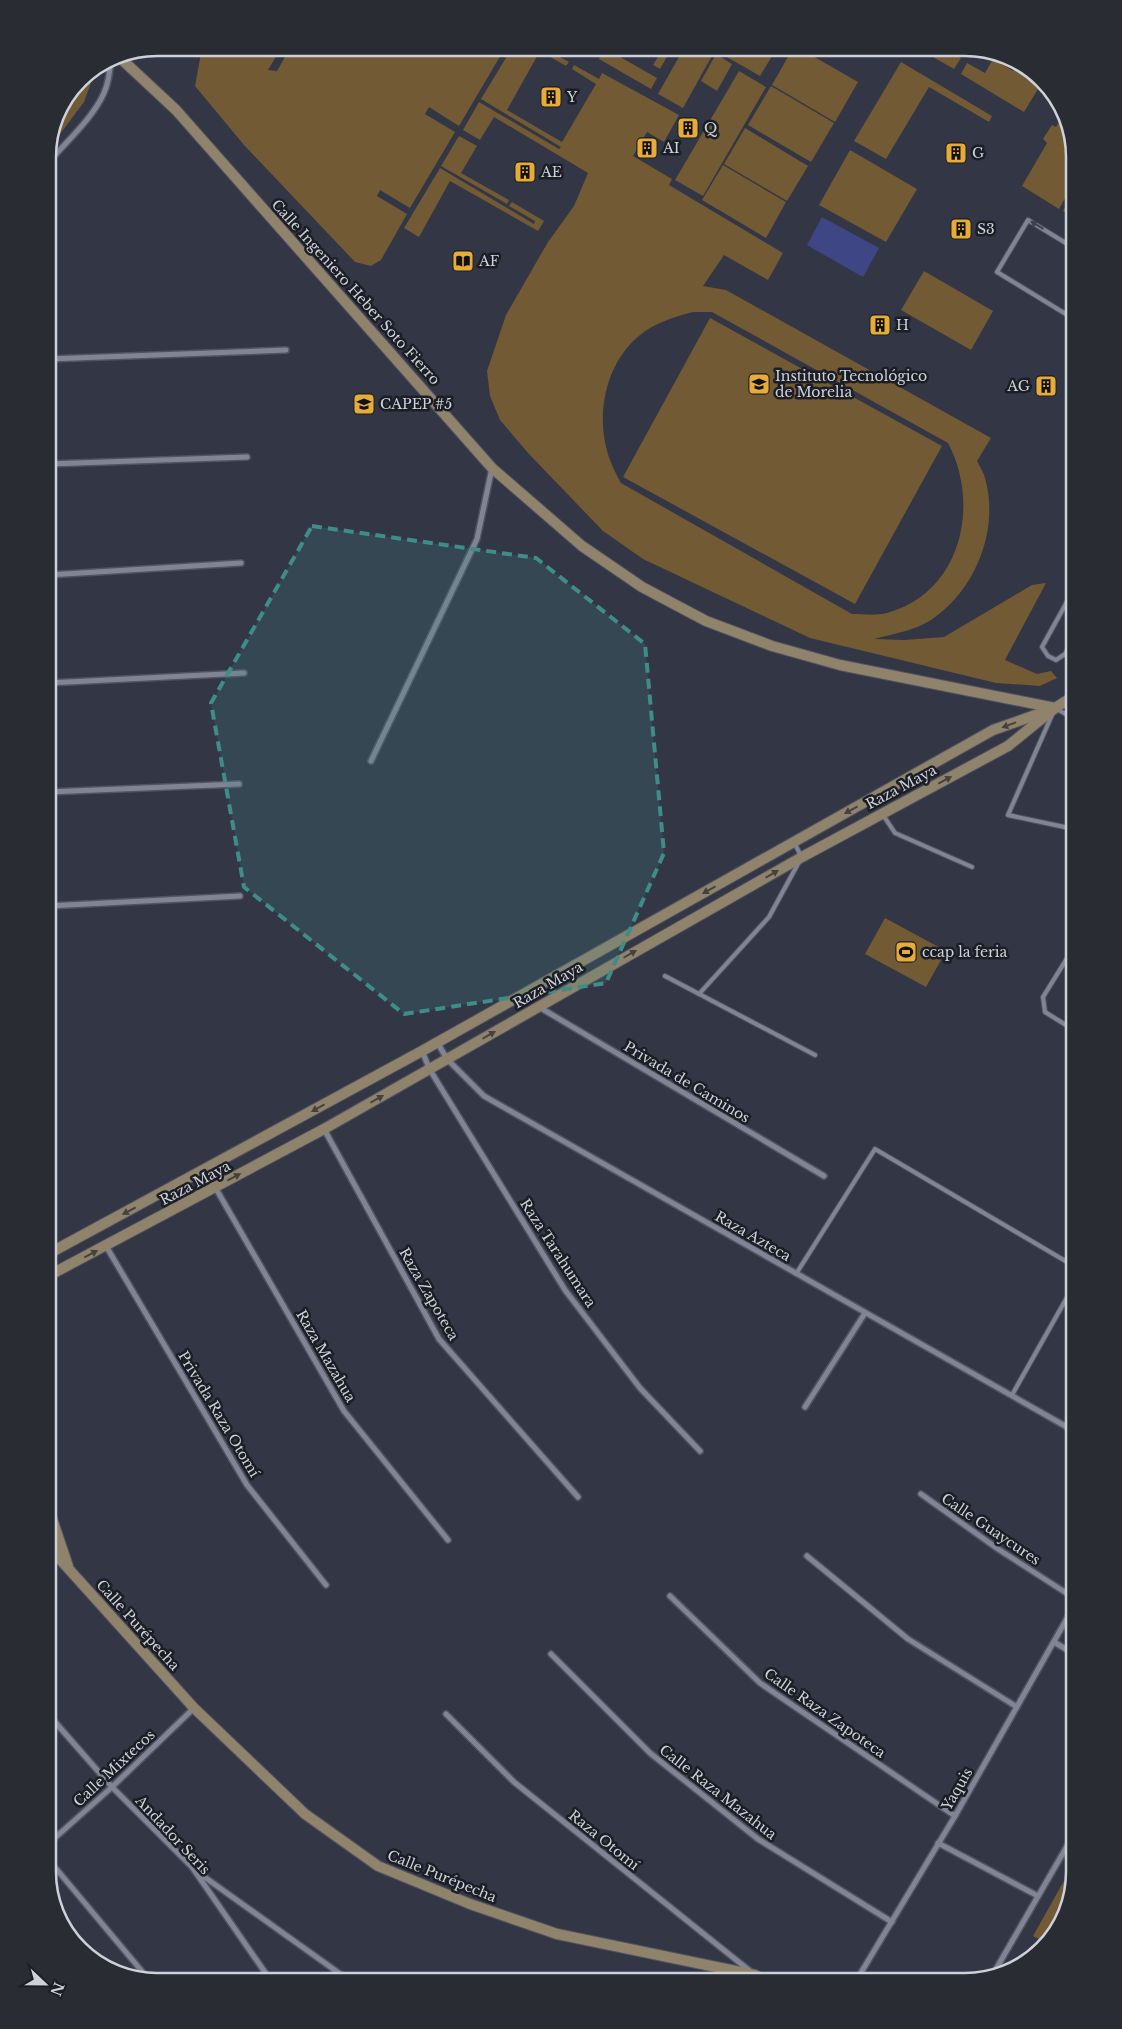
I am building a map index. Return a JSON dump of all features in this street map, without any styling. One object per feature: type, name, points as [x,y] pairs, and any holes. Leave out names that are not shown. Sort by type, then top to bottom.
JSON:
[{"type":"street","name":"Calle Ingeniero Heber Soto Fierro","points":[[124,62],[176,110],[492,468],[582,546],[642,587],[706,621],[772,646],[840,665],[1055,708]]},
{"type":"street","points":[[56,154],[96,108],[104,94],[110,68]]},
{"type":"street","points":[[56,359],[286,350]]},
{"type":"street","points":[[56,464],[247,457]]},
{"type":"street","points":[[371,761],[478,538],[492,468]]},
{"type":"street","points":[[56,575],[241,563]]},
{"type":"street","points":[[56,683],[244,673]]},
{"type":"street","name":"Raza Maya","points":[[56,1272],[324,1129],[802,857],[1008,746],[1066,701]]},
{"type":"street","name":"Raza Maya","points":[[56,1250],[422,1051],[994,730],[1055,708]]},
{"type":"street","points":[[56,792],[239,784]]},
{"type":"street","points":[[56,906],[240,896]]},
{"type":"street","name":"Privada de Caminos","points":[[538,1007],[824,1176]]},
{"type":"street","name":"Raza Azteca","points":[[437,1042],[447,1059],[484,1096],[1066,1426]]},
{"type":"street","name":"Raza Tarahumara","points":[[422,1051],[430,1070],[565,1290],[640,1388],[700,1451]]},
{"type":"street","name":"Raza Zapoteca","points":[[324,1129],[439,1339],[578,1497]]},
{"type":"street","name":"Raza Mazahua","points":[[204,1170],[344,1411],[448,1540]]},
{"type":"street","name":"Privada Raza Otomí","points":[[106,1246],[247,1485],[326,1585]]},
{"type":"street","points":[[805,1407],[865,1313]]},
{"type":"street","name":"Calle Guaycures","points":[[920,1494],[998,1550],[1066,1593]]},
{"type":"street","name":"Calle Purépecha","points":[[56,1531],[69,1569]]},
{"type":"street","name":"Calle Purépecha","points":[[56,1555],[194,1708],[305,1814],[378,1866],[470,1904],[557,1934],[745,1973]]},
{"type":"street","points":[[807,1556],[908,1639],[1017,1707]]},
{"type":"street","name":"Calle Raza Zapoteca","points":[[670,1596],[760,1683],[955,1816]]},
{"type":"street","name":"Yaquis","points":[[861,1973],[955,1816],[1066,1620]]},
{"type":"street","points":[[1054,1642],[1066,1649]]},
{"type":"street","name":"Calle Raza Mazahua","points":[[551,1654],[650,1753],[758,1840],[892,1922]]},
{"type":"street","name":"Calle Mixtecos","points":[[56,1837],[112,1787],[194,1708]]},
{"type":"street","name":"Raza Otomí","points":[[446,1714],[514,1782],[753,1973]]},
{"type":"street","name":"Andador Seris","points":[[56,1723],[112,1787],[192,1867],[265,1973]]},
{"type":"street","points":[[938,1843],[1038,1896]]},
{"type":"street","points":[[997,1967],[1066,1848]]},
{"type":"street","points":[[192,1867],[339,1973]]},
{"type":"street","points":[[56,1869],[142,1972]]},
{"type":"lane","points":[[1066,243],[1028,220],[996,272],[1066,314]]},
{"type":"lane","points":[[1066,604],[1042,647],[1048,656],[1056,660],[1066,652]]},
{"type":"lane","points":[[1066,714],[1055,708],[1008,815],[1066,827]]},
{"type":"lane","points":[[882,813],[896,834],[972,867]]},
{"type":"lane","points":[[699,994],[769,917],[802,857],[794,842]]},
{"type":"lane","points":[[1066,960],[1044,997],[1045,1012],[1066,1025]]},
{"type":"lane","points":[[665,976],[815,1055]]},
{"type":"lane","points":[[796,1274],[875,1149],[1066,1261]]},
{"type":"lane","points":[[1012,1395],[1066,1299]]},
{"type":"highlighted area","points":[[312,526],[536,558],[645,644],[664,853],[606,983],[404,1014],[244,887],[211,703]]},
{"type":"shaded area","points":[[200,56],[276,56],[268,70],[277,71],[285,56],[500,56],[459,126],[429,107],[425,114],[455,132],[410,208],[380,190],[377,196],[407,214],[381,260],[371,266],[355,262],[244,145],[195,86]]},
{"type":"shaded area","points":[[507,56],[537,56],[507,110],[562,142],[596,84],[572,69],[574,65],[599,79],[602,73],[679,115],[664,142],[647,132],[633,156],[672,179],[669,185],[783,253],[768,280],[724,255],[703,286],[726,290],[991,438],[977,461],[985,478],[989,498],[989,518],[980,558],[971,576],[947,608],[931,620],[910,630],[874,639],[905,640],[944,637],[1032,585],[1046,583],[1005,660],[1037,674],[1051,671],[1057,678],[1040,686],[996,683],[810,638],[643,559],[603,531],[528,453],[500,420],[490,396],[487,371],[506,315],[548,242],[574,206],[588,173],[494,117],[480,140],[463,130],[479,102],[559,149],[561,147],[481,99]],"holes":[[[693,312],[712,312],[948,443],[958,467],[963,493],[963,519],[958,544],[948,567],[932,587],[912,602],[883,614],[852,614],[621,483],[606,447],[603,431],[603,414],[609,380],[616,365],[636,338],[666,320]]]},
{"type":"shaded area","points":[[549,56],[558,56],[569,62],[566,66]]},
{"type":"shaded area","points":[[601,56],[618,56],[657,78],[651,89],[599,59]]},
{"type":"shaded area","points":[[658,56],[667,56],[660,69],[653,65]]},
{"type":"shaded area","points":[[679,56],[712,56],[683,108],[658,94]]},
{"type":"shaded area","points":[[715,56],[719,56],[732,64],[717,91],[701,81]]},
{"type":"shaded area","points":[[725,56],[772,56],[760,76]]},
{"type":"shaded area","points":[[788,56],[813,56],[858,82],[835,122],[772,85]]},
{"type":"shaded area","points":[[931,56],[958,56],[961,58],[954,69]]},
{"type":"shaded area","points":[[992,61],[1021,73],[1038,88],[1024,112],[961,74],[967,63],[985,73]]},
{"type":"shaded area","points":[[901,62],[992,116],[989,122],[929,87],[886,159],[854,141]]},
{"type":"shaded area","points":[[739,71],[766,87],[703,196],[675,180]]},
{"type":"shaded area","points":[[91,83],[84,102],[59,136],[73,101]]},
{"type":"shaded area","points":[[771,86],[834,123],[811,162],[748,125]]},
{"type":"shaded area","points":[[1059,122],[1066,151],[1066,196],[1059,209],[1022,186],[1047,143],[1043,139],[1052,125],[1056,127]]},
{"type":"shaded area","points":[[745,128],[808,166],[787,201],[724,164]]},
{"type":"shaded area","points":[[459,136],[477,146],[461,173],[509,200],[507,204],[441,166]]},
{"type":"shaded area","points":[[850,150],[917,189],[886,242],[819,205]]},
{"type":"shaded area","points":[[723,165],[786,202],[766,238],[702,200]]},
{"type":"shaded area","points":[[440,168],[534,224],[535,221],[509,206],[512,202],[544,221],[538,231],[450,181],[419,237],[404,228]]},
{"type":"shaded area","points":[[924,271],[993,311],[971,350],[901,310]]},
{"type":"shaded area","points":[[710,318],[942,446],[855,604],[623,477]]},
{"type":"shaded area","name":"ccap la feria","points":[[885,918],[946,951],[926,987],[865,954]]},
{"type":"shaded area","points":[[1066,1877],[1060,1904],[1049,1928],[1039,1940],[1033,1936]]},
{"type":"water","points":[[822,217],[879,248],[863,277],[807,245]]},
{"type":"place","name":"Y","points":[[551,97]]},
{"type":"place","name":"Q","points":[[688,128]]},
{"type":"place","name":"AI","points":[[647,148]]},
{"type":"place","name":"G","points":[[956,153]]},
{"type":"place","name":"AE","points":[[525,172]]},
{"type":"place","name":"S3","points":[[961,229]]},
{"type":"place","name":"AF","points":[[463,261]]},
{"type":"place","name":"H","points":[[880,325]]},
{"type":"place","name":"Instituto Tecnológico de Morelia","points":[[759,384]]},
{"type":"place","name":"AG","points":[[1046,386]]},
{"type":"place","name":"CAPEP #5","points":[[364,404]]},
{"type":"place","name":"ccap la feria","points":[[906,952]]}]
